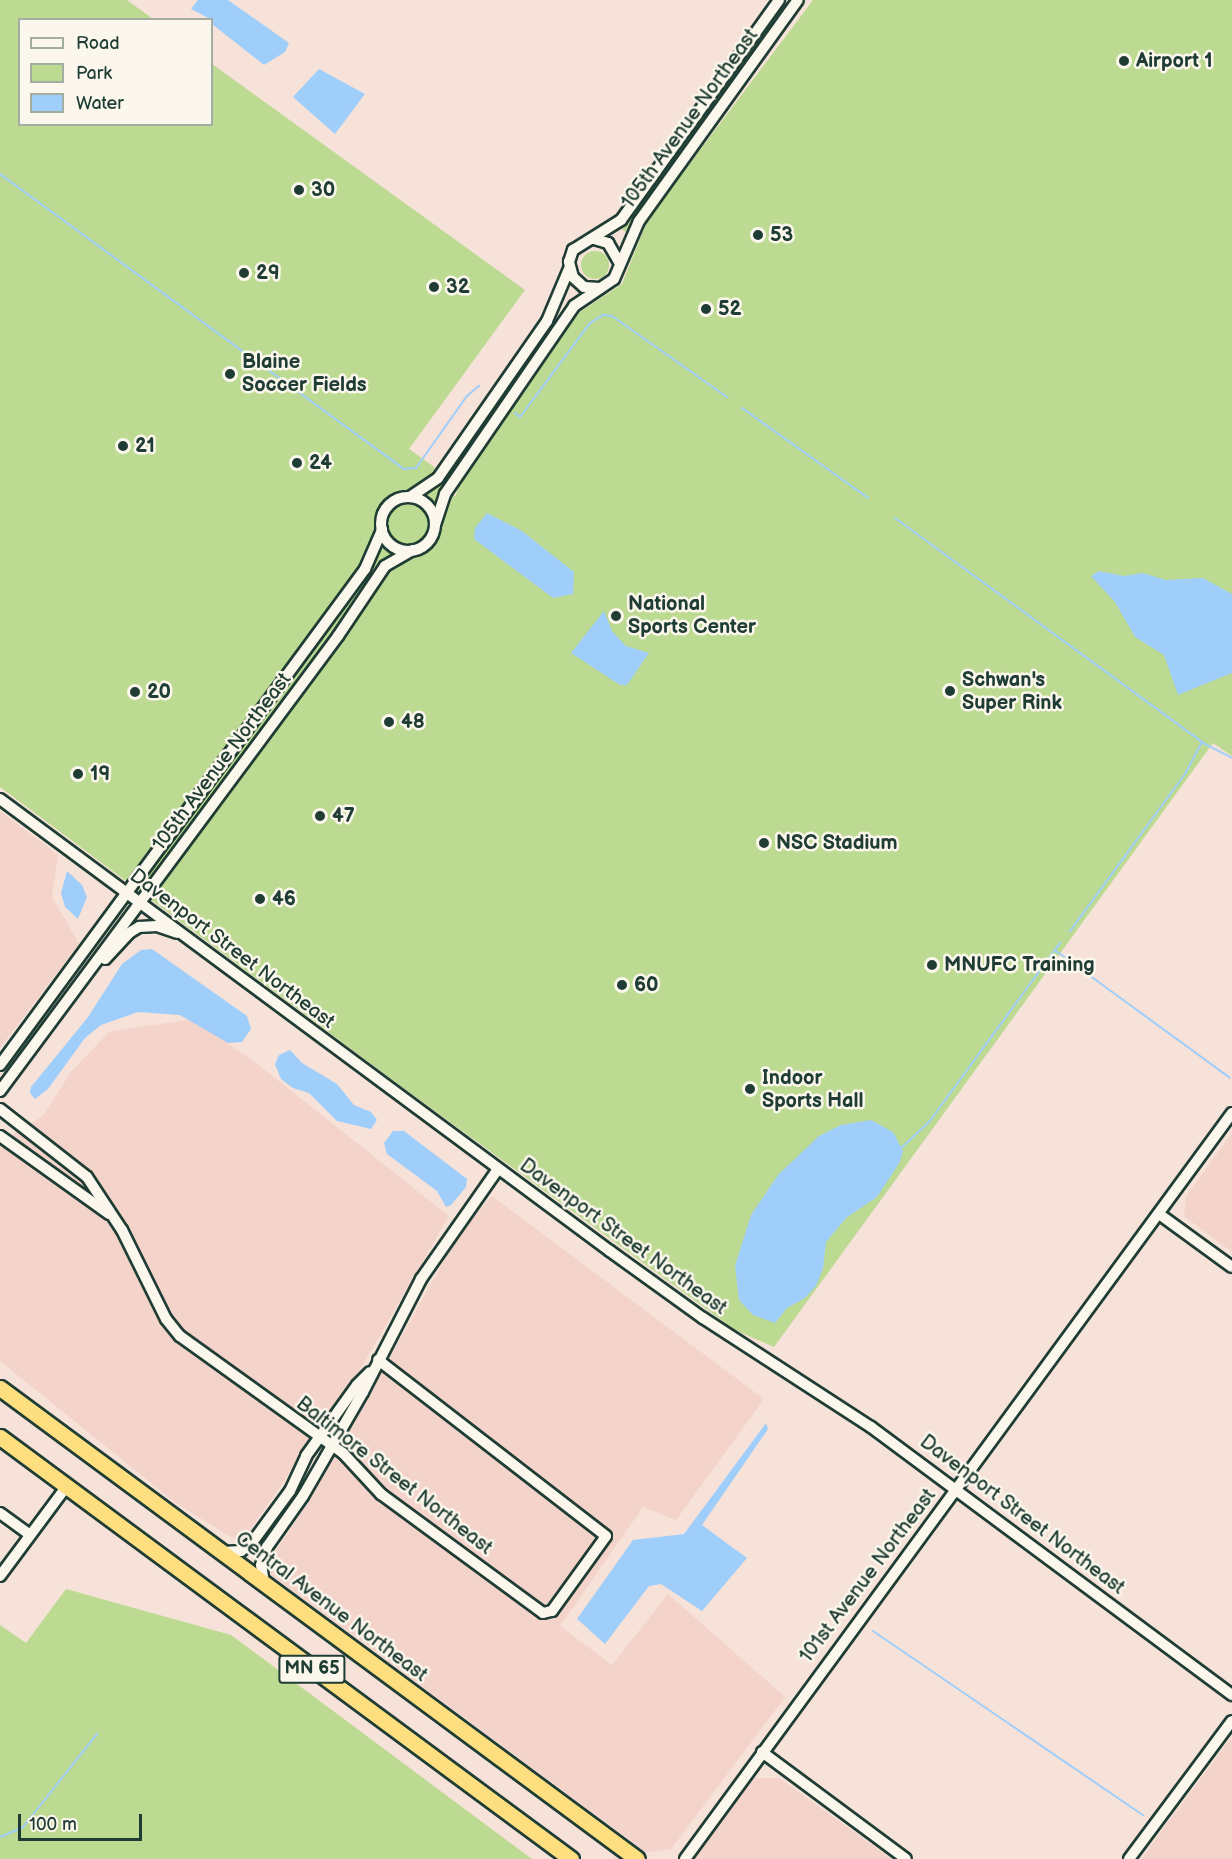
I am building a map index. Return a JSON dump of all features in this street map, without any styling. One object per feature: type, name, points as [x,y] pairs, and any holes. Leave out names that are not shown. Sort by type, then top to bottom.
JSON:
[{"type":"highway","name":"Central Avenue Northeast","points":[[0,1388],[637,1859]]},
{"type":"highway","name":"MN 65","points":[[0,1437],[571,1859]]},
{"type":"street","name":"105th Avenue Northeast","points":[[0,1065],[365,569],[382,530],[385,511],[391,503],[410,497],[438,478],[547,321],[577,246],[594,239],[621,220],[779,0]]},
{"type":"street","name":"105th Avenue Northeast","points":[[0,1091],[338,636],[385,566],[427,542],[445,494],[574,306],[614,279],[619,262],[639,220],[798,0]]},
{"type":"street","points":[[594,239],[608,243],[619,262]]},
{"type":"street","points":[[569,269],[578,283],[600,288]]},
{"type":"street","points":[[410,497],[426,504],[435,525]]},
{"type":"street","points":[[382,530],[390,544],[413,550]]},
{"type":"street","name":"Davenport Street Northeast","points":[[0,799],[498,1169],[703,1318],[831,1398],[956,1488],[1232,1695]]},
{"type":"street","points":[[66,1001],[129,933],[139,927],[157,926],[192,940]]},
{"type":"street","name":"Baltimore Street Northeast","points":[[0,1109],[87,1177],[114,1217],[166,1319],[180,1336],[332,1446],[381,1494],[543,1614],[552,1611],[606,1536],[375,1365]]},
{"type":"street","name":"101st Avenue Northeast","points":[[685,1859],[1232,1113]]},
{"type":"street","name":"Baltimore Street Northeast","points":[[0,1136],[114,1217]]},
{"type":"street","points":[[264,1583],[261,1565],[267,1547],[332,1446],[435,1257],[498,1169]]},
{"type":"street","points":[[1159,1214],[1232,1267]]},
{"type":"street","points":[[223,1552],[242,1551],[251,1544],[290,1491],[320,1437],[357,1385],[375,1365]]},
{"type":"street","points":[[0,1576],[66,1487]]},
{"type":"street","points":[[0,1513],[30,1535]]},
{"type":"street","points":[[1129,1859],[1232,1721]]},
{"type":"street","points":[[762,1752],[906,1859]]},
{"type":"shaded area","points":[[0,811],[58,855],[52,897],[79,944],[0,1048]]},
{"type":"shaded area","points":[[193,1019],[256,1063],[449,1216],[357,1375],[241,1543],[177,1504],[0,1361],[0,1142],[43,1116],[71,1072],[109,1032]]},
{"type":"shaded area","points":[[1232,1133],[1232,1252],[1184,1216],[1186,1196]]},
{"type":"shaded area","points":[[492,1196],[764,1399],[676,1520],[643,1507],[560,1626],[612,1665],[668,1594],[785,1697],[671,1849],[646,1852],[270,1574],[272,1557],[313,1495],[459,1234]]},
{"type":"shaded area","points":[[1232,1737],[1232,1859],[1142,1859],[1162,1830]]},
{"type":"shaded area","points":[[753,1778],[779,1778],[892,1859],[694,1859]]},
{"type":"green space","name":"National Sports Center","points":[[0,0],[127,0],[152,18],[18,18],[18,126],[213,126],[213,65],[525,290],[409,449],[433,466],[443,480],[565,307],[534,359],[445,483],[455,497],[470,458],[549,345],[574,316],[622,284],[648,219],[813,0],[1232,0],[1232,756],[1213,743],[774,1347],[735,1330],[402,1087],[0,787]]},
{"type":"green space","points":[[731,78],[733,79],[625,232],[622,229],[641,201]]},
{"type":"green space","points":[[595,251],[605,255],[609,265],[605,275],[595,279],[585,275],[581,265],[585,255]]},
{"type":"green space","points":[[66,1589],[231,1635],[532,1859],[0,1859],[0,1625],[26,1643]]},
{"type":"water","points":[[198,0],[228,0],[289,43],[285,52],[264,65],[213,25],[213,18],[208,18],[191,9]]},
{"type":"water","points":[[319,69],[365,94],[335,134],[293,97]]},
{"type":"water","points":[[487,513],[522,531],[574,572],[573,594],[553,598],[474,539],[475,528]]},
{"type":"water","points":[[1099,571],[1124,576],[1143,573],[1166,580],[1203,578],[1232,594],[1232,673],[1178,695],[1164,655],[1135,637],[1115,602],[1091,576]]},
{"type":"water","points":[[604,611],[612,631],[626,646],[649,653],[627,685],[620,685],[571,653]]},
{"type":"water","points":[[67,871],[82,885],[87,897],[78,919],[65,907],[61,893]]},
{"type":"water","points":[[152,949],[247,1016],[251,1029],[242,1042],[228,1043],[180,1015],[138,1012],[101,1025],[85,1038],[48,1089],[35,1099],[30,1093],[31,1087],[88,1017],[122,964],[141,950]]},
{"type":"water","points":[[290,1050],[302,1063],[337,1084],[354,1105],[371,1112],[377,1120],[371,1129],[337,1121],[309,1093],[293,1088],[281,1079],[275,1064],[279,1055]]},
{"type":"water","points":[[871,1120],[893,1132],[903,1151],[900,1162],[877,1197],[846,1218],[826,1242],[823,1269],[816,1286],[805,1298],[787,1308],[775,1323],[753,1315],[739,1300],[735,1266],[751,1215],[778,1175],[819,1136],[841,1125]]},
{"type":"water","points":[[393,1131],[404,1131],[467,1179],[466,1187],[451,1205],[446,1207],[437,1191],[387,1154],[384,1143]]},
{"type":"water","points":[[766,1423],[768,1429],[702,1525],[747,1558],[702,1611],[661,1584],[649,1586],[605,1644],[577,1619],[633,1540],[684,1534]]},
{"type":"waterway","points":[[0,174],[404,469],[416,468],[467,396],[479,386]]},
{"type":"waterway","points":[[515,413],[520,417],[590,323],[603,315],[612,316],[727,397]]},
{"type":"waterway","points":[[742,408],[868,498]]},
{"type":"waterway","points":[[895,518],[1202,742],[1185,774],[1070,931]]},
{"type":"waterway","points":[[1203,743],[1232,758]]},
{"type":"waterway","points":[[900,1149],[929,1122],[1060,943]]},
{"type":"waterway","points":[[1056,951],[1230,1078]]},
{"type":"waterway","points":[[873,1631],[1143,1815]]},
{"type":"waterway","points":[[0,1837],[23,1827],[97,1734]]},
{"type":"place","name":"Airport 1","points":[[1124,61]]},
{"type":"place","name":"30","points":[[299,190]]},
{"type":"place","name":"53","points":[[758,235]]},
{"type":"place","name":"29","points":[[244,273]]},
{"type":"place","name":"32","points":[[434,287]]},
{"type":"place","name":"52","points":[[706,309]]},
{"type":"place","name":"Blaine Soccer Fields","points":[[230,374]]},
{"type":"place","name":"21","points":[[123,446]]},
{"type":"place","name":"24","points":[[297,463]]},
{"type":"place","name":"National Sports Center","points":[[616,616]]},
{"type":"place","name":"Schwan's Super Rink","points":[[950,691]]},
{"type":"place","name":"20","points":[[135,692]]},
{"type":"place","name":"48","points":[[389,722]]},
{"type":"place","name":"19","points":[[78,774]]},
{"type":"place","name":"47","points":[[320,816]]},
{"type":"place","name":"NSC Stadium","points":[[764,843]]},
{"type":"place","name":"46","points":[[260,899]]},
{"type":"place","name":"MNUFC Training","points":[[932,965]]},
{"type":"place","name":"60","points":[[622,985]]},
{"type":"place","name":"Indoor Sports Hall","points":[[750,1089]]}]
